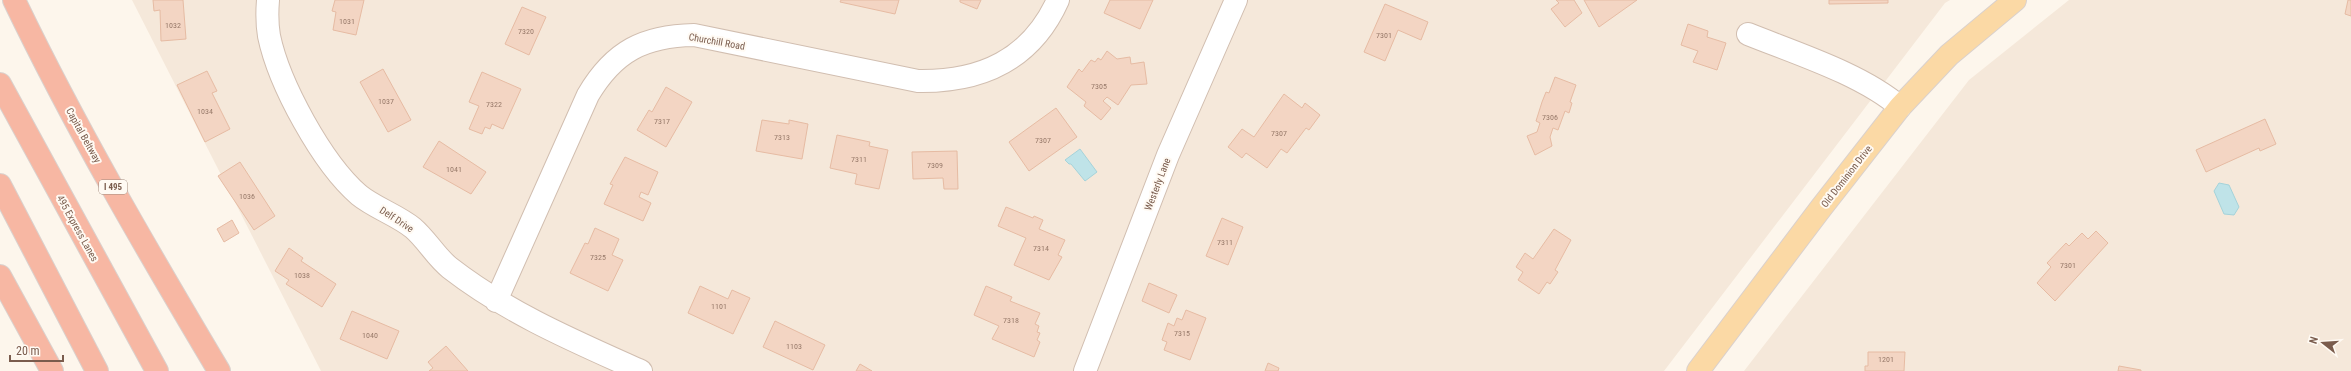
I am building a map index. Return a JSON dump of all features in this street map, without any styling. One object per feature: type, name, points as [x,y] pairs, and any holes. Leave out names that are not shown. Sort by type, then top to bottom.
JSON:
[{"type":"highway","name":"Capital Beltway","points":[[14,0],[84,135],[167,284],[219,371]]},
{"type":"highway","name":"495 Express Lanes","points":[[0,84],[157,371]]},
{"type":"highway","points":[[0,184],[97,371]]},
{"type":"highway","points":[[0,276],[52,371]]},
{"type":"main road","name":"Old Dominion Drive","points":[[1698,371],[1821,208],[1900,107],[1949,55],[2015,0]]},
{"type":"street","name":"Delf Drive","points":[[268,0],[269,36],[280,68],[321,149],[342,179],[360,196],[412,228],[427,242],[448,267],[496,301],[616,366],[641,371]]},
{"type":"street","name":"Churchill Road","points":[[496,301],[588,95],[599,76],[614,60],[631,49],[650,40],[670,35],[694,35],[918,81],[945,82],[970,77],[988,70],[1017,53],[1036,35],[1052,14],[1058,0]]},
{"type":"street","name":"Westerly Lane","points":[[1085,371],[1168,155],[1236,0]]},
{"type":"street","points":[[1748,34],[1851,77],[1892,100],[1900,107]]},
{"type":"shaded area","points":[[132,0],[1950,0],[1945,3],[1664,371],[321,371]]},
{"type":"shaded area","points":[[2069,0],[2351,0],[2351,371],[1744,371],[1969,80]]},
{"type":"water","points":[[1080,149],[1097,172],[1085,181],[1071,164],[1065,160]]},
{"type":"water","points":[[2219,183],[2229,185],[2239,207],[2234,215],[2224,214],[2214,191]]},
{"type":"building","points":[[153,0],[183,0],[186,39],[161,41],[160,10],[154,11]]},
{"type":"building","points":[[335,0],[364,0],[356,35],[333,30],[336,12],[332,11]]},
{"type":"building","points":[[841,0],[899,0],[895,14],[840,2]]},
{"type":"building","points":[[960,0],[981,0],[977,9],[960,2]]},
{"type":"building","points":[[1110,0],[1153,0],[1140,29],[1104,13]]},
{"type":"building","points":[[1556,0],[1574,0],[1582,13],[1565,27],[1551,9],[1559,3]]},
{"type":"building","points":[[1584,0],[1637,0],[1599,27]]},
{"type":"building","points":[[1829,0],[1888,0],[1888,3],[1829,4]]},
{"type":"building","points":[[2348,0],[2351,0],[2351,16],[2345,14]]},
{"type":"building","points":[[1385,4],[1428,22],[1421,40],[1398,30],[1385,61],[1364,52]]},
{"type":"building","points":[[522,7],[546,17],[529,55],[505,44]]},
{"type":"building","points":[[1688,24],[1708,31],[1707,37],[1726,43],[1717,70],[1693,62],[1698,51],[1681,45]]},
{"type":"building","points":[[1107,51],[1117,59],[1130,57],[1131,64],[1144,62],[1147,84],[1131,85],[1118,105],[1107,97],[1103,101],[1111,108],[1101,120],[1084,106],[1086,102],[1067,87],[1079,69],[1082,72],[1091,60],[1095,62],[1098,58],[1101,60]]},
{"type":"building","points":[[383,69],[411,120],[388,132],[360,82]]},
{"type":"building","points":[[207,71],[217,91],[212,93],[230,129],[205,142],[177,85]]},
{"type":"building","points":[[482,72],[521,89],[503,129],[492,124],[490,129],[485,127],[482,134],[469,129],[479,106],[469,102]]},
{"type":"building","points":[[1555,77],[1576,85],[1570,102],[1572,103],[1569,113],[1565,111],[1558,130],[1553,128],[1550,137],[1552,146],[1535,155],[1527,136],[1537,132],[1540,123],[1536,121],[1542,102],[1546,92],[1549,93]]},
{"type":"building","points":[[666,87],[692,102],[666,147],[637,130],[649,110],[652,112]]},
{"type":"building","points":[[1284,94],[1302,108],[1305,103],[1320,115],[1309,130],[1306,128],[1287,153],[1281,149],[1267,168],[1246,153],[1242,158],[1228,147],[1242,129],[1254,137]]},
{"type":"building","points":[[1056,108],[1077,137],[1029,171],[1009,142]]},
{"type":"building","points":[[2265,119],[2276,144],[2260,151],[2259,148],[2206,172],[2196,150]]},
{"type":"building","points":[[762,120],[789,124],[789,120],[808,124],[802,159],[756,151]]},
{"type":"building","points":[[837,135],[870,142],[869,146],[888,150],[879,189],[855,184],[857,174],[830,168]]},
{"type":"building","points":[[439,141],[486,172],[471,194],[423,167]]},
{"type":"building","points":[[957,151],[958,189],[944,189],[943,178],[913,179],[912,152]]},
{"type":"building","points":[[625,157],[658,172],[648,195],[641,192],[639,197],[651,203],[643,221],[604,204],[613,185],[610,184]]},
{"type":"building","points":[[240,162],[275,216],[254,230],[218,176]]},
{"type":"building","points":[[1006,207],[1033,218],[1034,216],[1043,220],[1039,229],[1065,240],[1058,255],[1062,257],[1049,280],[1014,265],[1026,238],[998,226]]},
{"type":"building","points":[[1222,218],[1243,227],[1228,265],[1206,256]]},
{"type":"building","points":[[232,220],[239,233],[224,242],[217,229]]},
{"type":"building","points":[[595,228],[619,239],[612,255],[623,260],[608,291],[570,273],[585,243],[588,244]]},
{"type":"building","points":[[1554,229],[1571,240],[1555,270],[1558,272],[1550,284],[1547,282],[1539,294],[1518,280],[1523,272],[1516,267],[1525,253],[1533,259]]},
{"type":"building","points":[[2096,231],[2108,243],[2055,301],[2037,283],[2051,267],[2047,263],[2066,243],[2069,246],[2082,233],[2088,239]]},
{"type":"building","points":[[289,248],[303,258],[301,261],[336,284],[322,307],[286,284],[289,280],[275,271]]},
{"type":"building","points":[[1149,283],[1177,295],[1169,313],[1142,301]]},
{"type":"building","points":[[700,286],[728,299],[732,290],[750,298],[733,334],[688,313]]},
{"type":"building","points":[[986,286],[1012,297],[1010,301],[1040,313],[1035,324],[1039,326],[1037,332],[1040,333],[1037,340],[1040,342],[1034,357],[992,339],[999,326],[974,315]]},
{"type":"building","points":[[1186,310],[1206,318],[1190,360],[1164,350],[1167,342],[1162,340],[1168,323],[1174,326],[1177,318],[1182,320]]},
{"type":"building","points":[[352,311],[399,331],[387,359],[340,339]]},
{"type":"building","points":[[775,321],[825,345],[813,370],[763,347]]},
{"type":"building","points":[[446,346],[468,371],[429,371],[433,368],[428,362]]},
{"type":"building","points":[[1868,352],[1905,352],[1904,371],[1865,371],[1865,366],[1868,366]]},
{"type":"building","points":[[1268,363],[1279,368],[1278,371],[1265,371]]},
{"type":"building","points":[[860,364],[872,371],[856,371]]},
{"type":"building","points":[[2119,366],[2141,370],[2141,371],[2118,371]]}]
